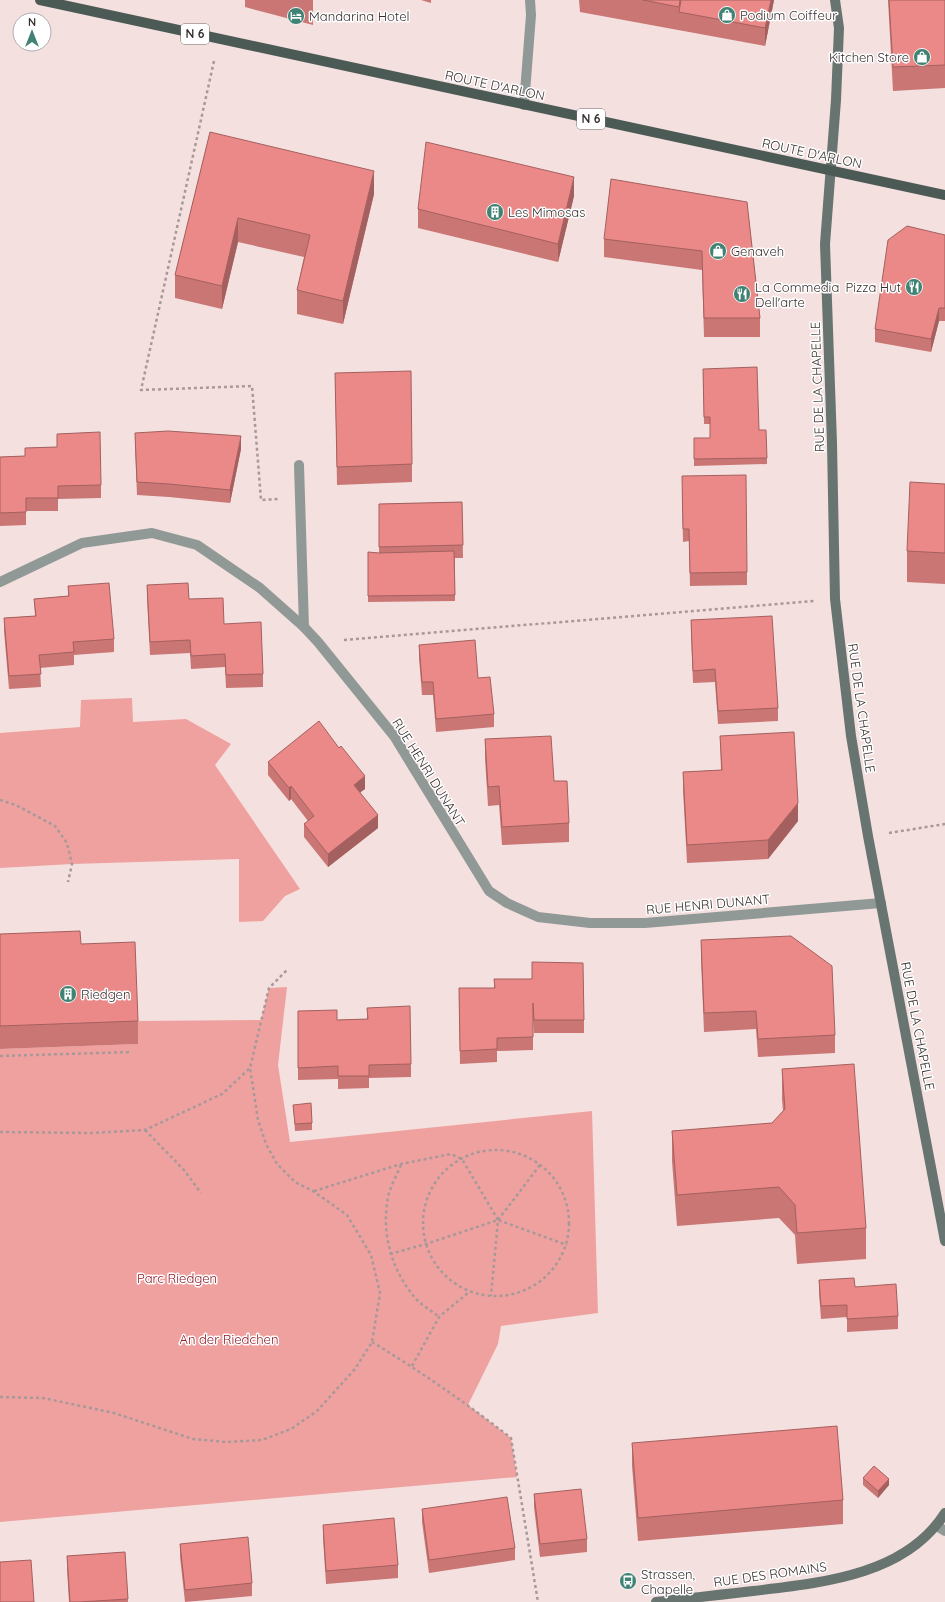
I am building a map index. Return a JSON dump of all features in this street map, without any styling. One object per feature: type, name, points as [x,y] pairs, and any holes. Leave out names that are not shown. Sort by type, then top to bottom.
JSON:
[{"type":"main road","name":"ROUTE D'ARLON","points":[[40,0],[945,195]]},
{"type":"main road","name":"RUE DE LA CHAPELLE","points":[[835,0],[839,28],[831,170],[825,244],[836,599],[851,736],[868,836],[945,1241]]},
{"type":"main road","points":[[941,1529],[945,1513]]},
{"type":"main road","name":"RUE DES ROMAINS","points":[[656,1602],[812,1584],[872,1568],[906,1552],[941,1529]]},
{"type":"street","points":[[524,105],[531,15],[530,0]]},
{"type":"street","points":[[299,465],[304,627]]},
{"type":"street","name":"RUE HENRI DUNANT","points":[[0,582],[82,543],[152,533],[197,545],[260,588],[304,627],[318,642],[394,736],[489,891],[507,903],[538,917],[590,923],[645,923],[881,903]]},
{"type":"path","points":[[219,39],[140,390],[252,386],[261,500],[300,497]]},
{"type":"path","points":[[318,642],[836,599]]},
{"type":"path","points":[[0,800],[16,805],[55,826],[67,843],[72,864],[68,882]]},
{"type":"path","points":[[868,836],[945,824]]},
{"type":"path","points":[[0,1397],[43,1398],[114,1413],[193,1440],[226,1442],[262,1440],[291,1429],[317,1411],[354,1369],[372,1342],[380,1293],[371,1255],[348,1215],[314,1191],[295,1182],[277,1164],[266,1144],[258,1120],[250,1068],[269,988],[288,969]]},
{"type":"path","points":[[0,1056],[132,1052]]},
{"type":"path","points":[[0,1132],[91,1133],[145,1130],[222,1094],[250,1068]]},
{"type":"path","points":[[145,1130],[184,1170],[201,1193]]},
{"type":"path","points":[[502,1150],[522,1154],[540,1165],[556,1180],[566,1200],[570,1222],[567,1244],[556,1267],[538,1284],[516,1294],[491,1296],[469,1292],[450,1280],[435,1263],[426,1244],[423,1219],[428,1195],[442,1174],[462,1159],[481,1152],[502,1150]]},
{"type":"path","points":[[314,1191],[401,1164],[451,1154],[462,1159],[498,1220]]},
{"type":"path","points":[[401,1164],[389,1193],[385,1224],[390,1254],[401,1278],[417,1300],[439,1317]]},
{"type":"path","points":[[491,1296],[498,1220],[540,1165]]},
{"type":"path","points":[[390,1254],[426,1244],[498,1220],[567,1244]]},
{"type":"path","points":[[412,1366],[439,1317],[469,1292]]},
{"type":"path","points":[[372,1342],[412,1366],[468,1405],[511,1438],[538,1602]]},
{"type":"green space","points":[[132,698],[133,722],[186,719],[231,744],[215,765],[300,889],[285,896],[263,921],[239,922],[239,859],[72,864],[0,868],[0,733],[80,727],[81,700]]},
{"type":"green space","name":"Parc Riedgen","points":[[287,987],[278,1065],[290,1142],[592,1111],[598,1313],[501,1326],[498,1344],[468,1405],[511,1438],[517,1477],[0,1522],[0,1049],[137,1044],[137,1021],[261,1020],[269,988]]},
{"type":"building","points":[[643,0],[680,0],[679,7]]},
{"type":"building","points":[[681,0],[771,0],[765,28],[679,12]]},
{"type":"building","points":[[889,0],[945,0],[945,65],[893,67]]},
{"type":"building","points":[[210,132],[374,171],[343,301],[297,290],[310,235],[238,218],[222,286],[175,275]]},
{"type":"building","name":"Les Mimosas","points":[[426,142],[574,177],[558,244],[418,209]]},
{"type":"building","points":[[611,179],[747,202],[760,318],[704,318],[702,251],[604,239]]},
{"type":"building","name":"Pizza Hut","points":[[907,226],[945,235],[945,308],[939,308],[931,339],[875,329],[888,240]]},
{"type":"building","points":[[757,367],[759,430],[766,430],[767,458],[694,459],[694,438],[710,438],[710,417],[704,417],[703,369]]},
{"type":"building","points":[[411,371],[412,464],[337,467],[335,373]]},
{"type":"building","points":[[168,431],[241,436],[230,490],[137,482],[135,433]]},
{"type":"building","points":[[100,432],[101,485],[58,486],[58,498],[26,498],[26,512],[0,513],[0,457],[25,456],[25,448],[57,447],[57,434]]},
{"type":"building","points":[[746,475],[747,572],[690,573],[689,529],[683,529],[682,476]]},
{"type":"building","points":[[910,482],[945,484],[945,553],[907,551]]},
{"type":"building","points":[[462,502],[463,545],[379,547],[379,504]]},
{"type":"building","points":[[454,551],[455,595],[368,596],[368,552]]},
{"type":"building","points":[[109,583],[114,639],[73,642],[74,652],[39,655],[41,674],[9,676],[4,618],[36,616],[34,599],[69,596],[68,586]]},
{"type":"building","points":[[188,583],[189,599],[223,598],[224,624],[261,622],[263,674],[226,675],[225,654],[191,656],[190,640],[150,642],[147,585]]},
{"type":"building","points":[[772,616],[778,708],[718,711],[715,669],[693,671],[691,620]]},
{"type":"building","points":[[475,640],[478,678],[490,677],[494,714],[436,719],[433,682],[422,682],[419,645]]},
{"type":"building","points":[[319,721],[339,748],[341,746],[365,776],[354,785],[378,815],[328,854],[304,824],[314,816],[291,786],[289,788],[268,762]]},
{"type":"building","points":[[794,732],[798,803],[768,840],[687,845],[683,772],[722,770],[720,736]]},
{"type":"building","points":[[551,736],[554,781],[567,781],[569,823],[502,827],[499,786],[488,787],[485,739]]},
{"type":"building","name":"Riedgen","points":[[80,931],[81,944],[135,942],[138,1021],[0,1026],[0,934]]},
{"type":"building","points":[[791,936],[832,966],[835,1035],[758,1039],[756,1011],[704,1013],[701,940]]},
{"type":"building","points":[[532,962],[583,963],[584,1020],[534,1020],[533,1003],[533,1037],[497,1038],[497,1049],[460,1051],[459,988],[495,988],[494,979],[532,979]]},
{"type":"building","points":[[410,1006],[411,1064],[369,1065],[369,1076],[338,1076],[338,1066],[298,1068],[298,1011],[337,1010],[337,1020],[368,1019],[367,1008]]},
{"type":"building","points":[[854,1064],[866,1228],[797,1233],[795,1205],[779,1187],[677,1195],[672,1131],[772,1123],[785,1109],[782,1069]]},
{"type":"building","points":[[311,1103],[312,1123],[295,1124],[293,1105]]},
{"type":"building","points":[[854,1278],[855,1287],[896,1284],[898,1316],[847,1319],[847,1305],[821,1306],[819,1280]]},
{"type":"building","points":[[837,1426],[843,1500],[638,1518],[632,1443]]},
{"type":"building","points":[[874,1466],[889,1479],[878,1491],[863,1478]]},
{"type":"building","points":[[581,1489],[587,1539],[540,1544],[534,1494]]},
{"type":"building","points":[[507,1497],[515,1548],[429,1560],[422,1509]]},
{"type":"building","points":[[394,1518],[398,1565],[326,1571],[323,1525]]},
{"type":"building","points":[[248,1537],[252,1583],[185,1590],[180,1544]]},
{"type":"building","points":[[125,1552],[128,1599],[70,1602],[67,1556]]},
{"type":"building","points":[[31,1560],[34,1602],[0,1602],[0,1562]]},
{"type":"place","name":"Podium Coiffeur","points":[[727,15]]},
{"type":"place","name":"Mandarina Hotel","points":[[296,16]]},
{"type":"place","name":"Kitchen Store","points":[[922,57]]},
{"type":"place","name":"Les Mimosas","points":[[495,212]]},
{"type":"place","name":"Genaveh","points":[[718,251]]},
{"type":"place","name":"Pizza Hut","points":[[914,287]]},
{"type":"place","name":"La Commedia Dell'arte","points":[[742,294]]},
{"type":"place","name":"Riedgen","points":[[68,994]]},
{"type":"place","name":"Strassen, Chapelle","points":[[628,1581]]},
{"type":"park label","name":"An der Riedchen","points":[[229,1339]]}]
